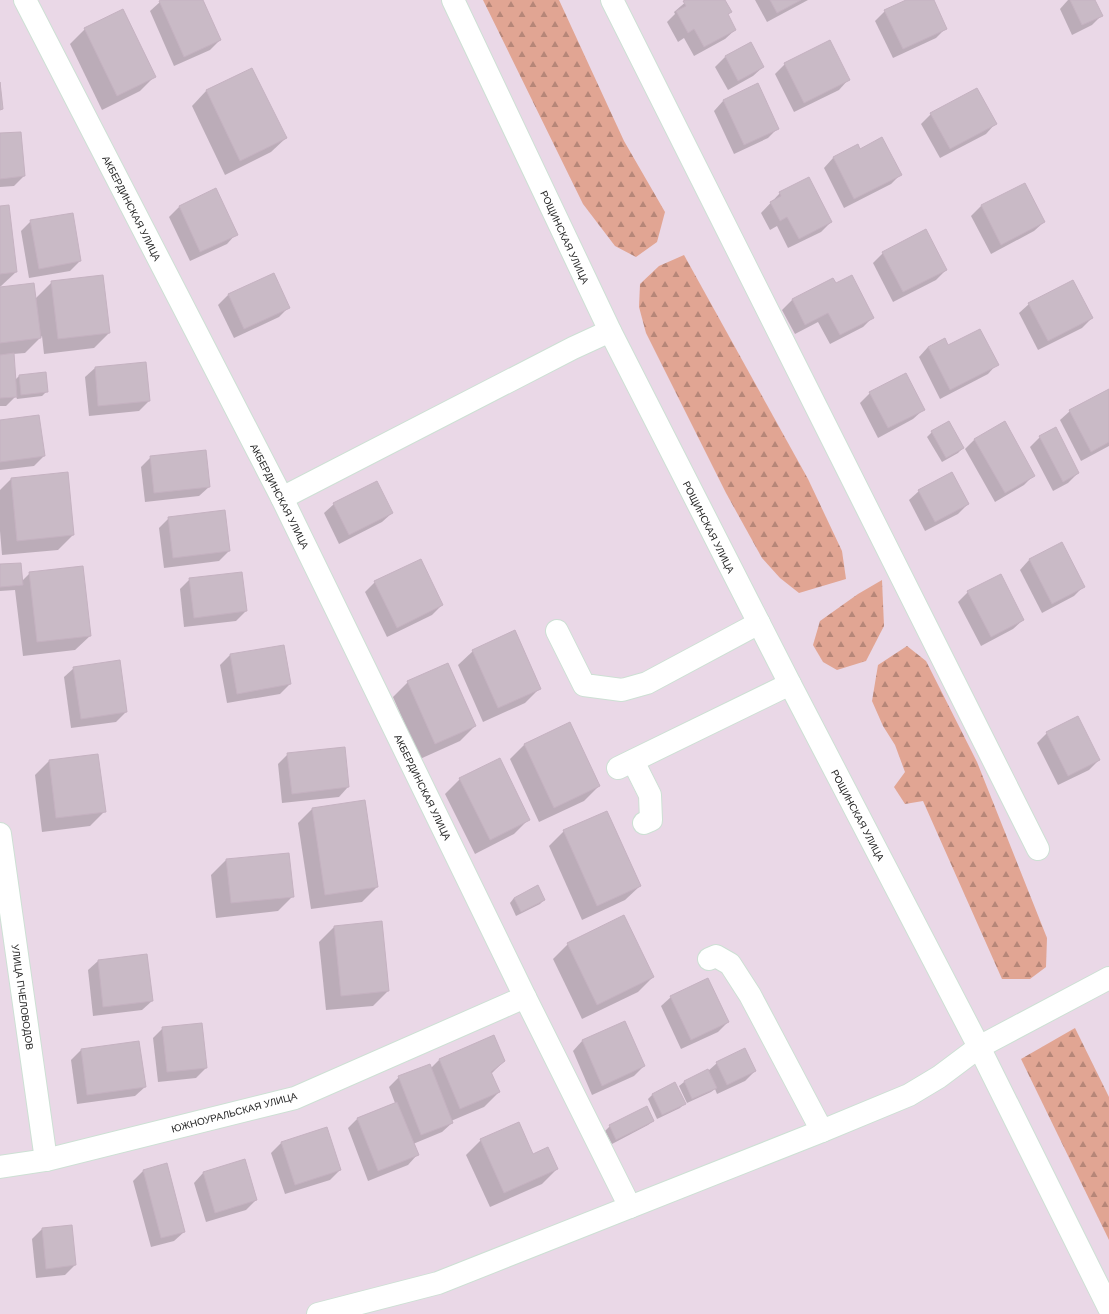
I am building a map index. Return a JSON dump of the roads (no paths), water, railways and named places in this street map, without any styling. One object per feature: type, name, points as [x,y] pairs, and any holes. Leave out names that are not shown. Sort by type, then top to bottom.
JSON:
[{"type":"street","name":"АКБЕРДИНСКАЯ УЛИЦА","points":[[25,0],[282,498],[525,997],[630,1207]]},
{"type":"street","name":"РОЩИНСКАЯ УЛИЦА","points":[[453,0],[610,331],[790,684],[979,1047],[1109,1308]]},
{"type":"street","points":[[612,0],[1038,849]]},
{"type":"street","points":[[282,498],[566,352],[610,331]]},
{"type":"street","points":[[557,631],[584,685],[622,690],[647,683],[759,623]]},
{"type":"street","points":[[644,823],[651,820],[650,795],[625,764],[790,684]]},
{"type":"street","name":"УЛИЦА ПЧЕЛОВОДОВ","points":[[0,834],[46,1160]]},
{"type":"street","points":[[709,958],[716,956],[730,964],[772,1035],[822,1131]]},
{"type":"street","points":[[318,1314],[438,1284],[822,1131],[908,1094],[939,1077],[979,1047],[1109,978]]},
{"type":"street","name":"ЮЖНОУРАЛЬСКАЯ УЛИЦА","points":[[0,1167],[46,1160],[295,1098],[525,997]]}]
